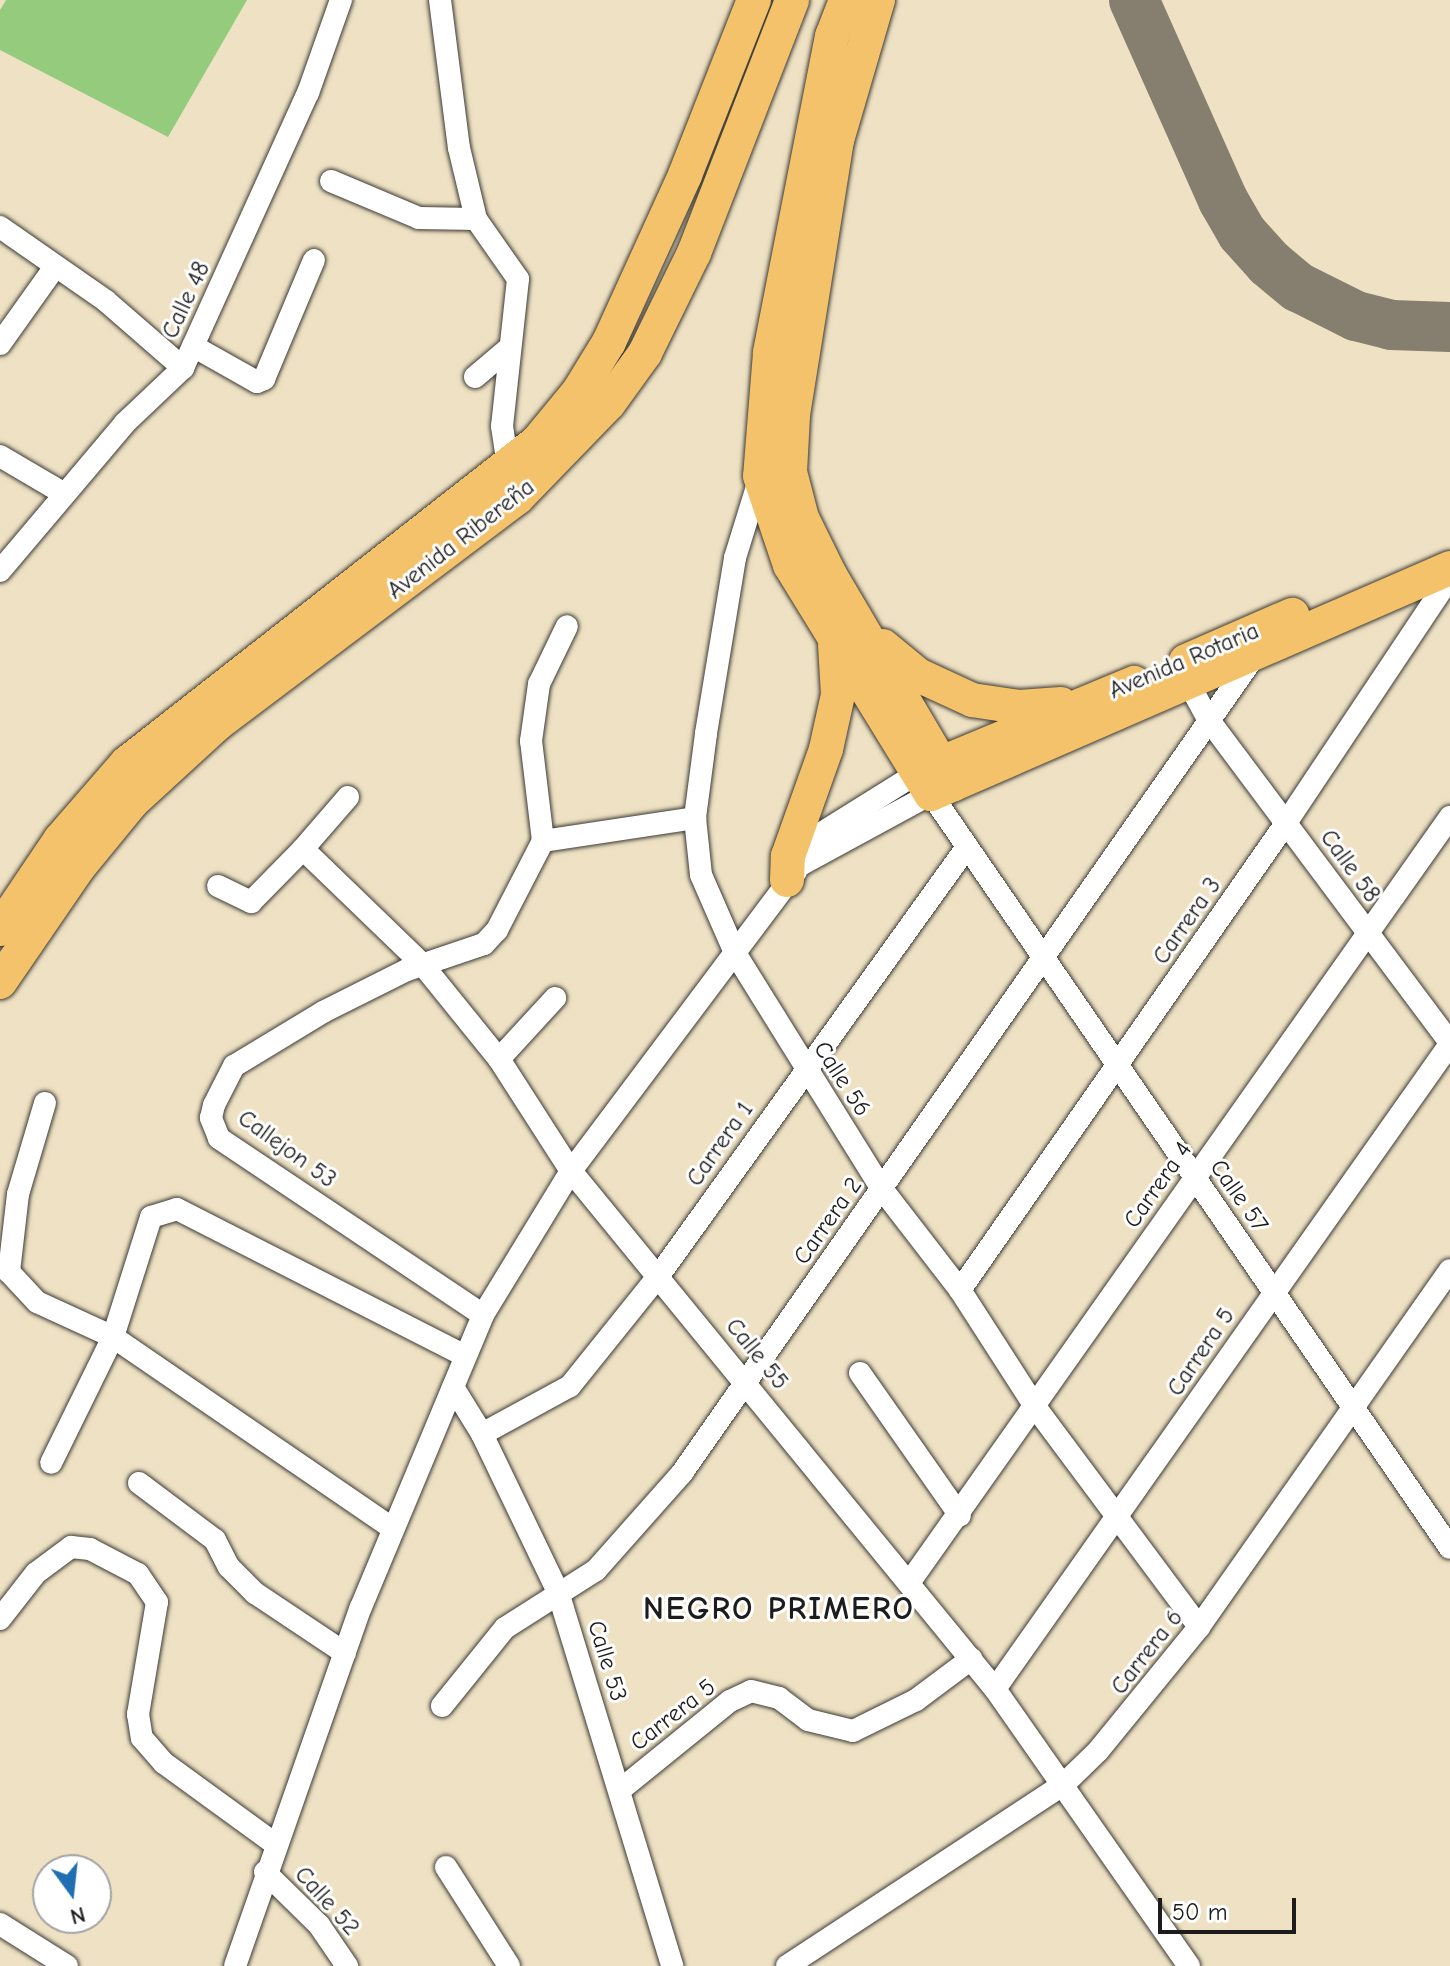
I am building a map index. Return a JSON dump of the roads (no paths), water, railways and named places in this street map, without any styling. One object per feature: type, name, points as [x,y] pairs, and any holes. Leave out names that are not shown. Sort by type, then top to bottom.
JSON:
[{"type":"main road","name":"Avenida Ribereña","points":[[0,929],[60,840],[127,763],[508,466],[537,442],[579,391],[609,342],[685,175],[754,0]]},
{"type":"main road","name":"Avenida Ribereña","points":[[0,982],[78,868],[132,802],[217,724],[517,498],[609,403],[645,353],[694,253],[792,0]]},
{"type":"main road","points":[[846,0],[825,66],[770,353],[760,476],[790,565],[843,625],[918,675],[972,700],[1045,707],[1104,695]]},
{"type":"main road","points":[[878,0],[837,140],[797,386],[790,472],[802,518],[843,625],[935,779]]},
{"type":"main road","name":"Avenida Rotaria","points":[[935,779],[1184,674],[1450,545]]},
{"type":"main road","name":"Avenida Rotaria","points":[[935,779],[1104,695],[1253,658],[1450,568]]},
{"type":"main road","points":[[795,872],[788,856],[826,749],[838,695],[843,625]]},
{"type":"street","name":"Calle 48","points":[[0,571],[125,423],[183,368],[308,93],[341,0]]},
{"type":"street","points":[[440,0],[459,148],[476,219],[518,279],[517,318],[508,349],[502,426],[508,466]]},
{"type":"street","points":[[331,181],[419,218],[476,219]]},
{"type":"street","points":[[0,227],[183,368]]},
{"type":"street","points":[[193,346],[257,382],[264,379],[314,260]]},
{"type":"street","points":[[0,344],[55,267]]},
{"type":"street","points":[[475,377],[508,349]]},
{"type":"street","points":[[0,456],[63,493]]},
{"type":"street","name":"Calle 56","points":[[760,476],[735,558],[695,818],[701,875],[735,953],[804,1071],[882,1189],[960,1290],[1036,1408],[1199,1627]]},
{"type":"street","name":"Carrera 3","points":[[960,1290],[1286,823],[1450,577]]},
{"type":"street","points":[[567,626],[539,684],[531,741],[543,841],[695,818]]},
{"type":"street","name":"Carrera 2","points":[[442,1706],[505,1628],[596,1570],[682,1473],[747,1384],[1041,955],[1253,658]]},
{"type":"street","name":"Calle 58","points":[[1184,674],[1208,719],[1450,1043]]},
{"type":"street","points":[[235,1966],[275,1844],[392,1528],[483,1315],[571,1171],[795,872],[815,837],[935,779]]},
{"type":"street","name":"Calle 57","points":[[935,779],[967,847],[1450,1548]]},
{"type":"street","points":[[218,886],[251,902],[348,797]]},
{"type":"street","name":"Carrera 4","points":[[909,1583],[960,1516],[1450,817]]},
{"type":"street","name":"Callejon 53","points":[[483,1315],[219,1138],[211,1118],[234,1066],[323,1012],[422,964],[484,944],[497,930],[543,841]]},
{"type":"street","name":"Carrera 1","points":[[482,1434],[570,1386],[660,1274],[967,847]]},
{"type":"street","name":"Calle 55","points":[[303,849],[422,964],[499,1059],[571,1171],[660,1274],[995,1689],[1189,1966]]},
{"type":"street","points":[[499,1059],[555,998]]},
{"type":"street","name":"Carrera 5","points":[[995,1689],[1450,1043]]},
{"type":"street","points":[[45,1103],[18,1194],[9,1272],[37,1302],[113,1337],[392,1528]]},
{"type":"street","points":[[51,1463],[113,1337],[151,1217],[177,1209],[464,1355]]},
{"type":"street","name":"Carrera 6","points":[[787,1966],[1063,1785],[1127,1720],[1199,1627],[1450,1270]]},
{"type":"street","points":[[860,1373],[960,1516]]},
{"type":"street","name":"Calle 53","points":[[453,1387],[482,1434],[558,1592],[672,1966]]},
{"type":"street","points":[[139,1483],[215,1540],[229,1567],[255,1593],[345,1653]]},
{"type":"street","points":[[0,1619],[36,1573],[71,1547],[90,1549],[138,1574],[157,1602],[138,1714],[142,1738],[164,1763],[275,1844]]},
{"type":"street","name":"Carrera 5","points":[[620,1790],[730,1701],[751,1691],[779,1698],[816,1724],[853,1731],[916,1700],[971,1659]]},
{"type":"street","points":[[446,1867],[509,1966]]},
{"type":"street","name":"Calle 52","points":[[265,1872],[319,1925],[347,1966]]},
{"type":"street","points":[[0,1924],[67,1966]]},
{"type":"district","name":"NEGRO PRIMERO","points":[[779,1609]]}]
